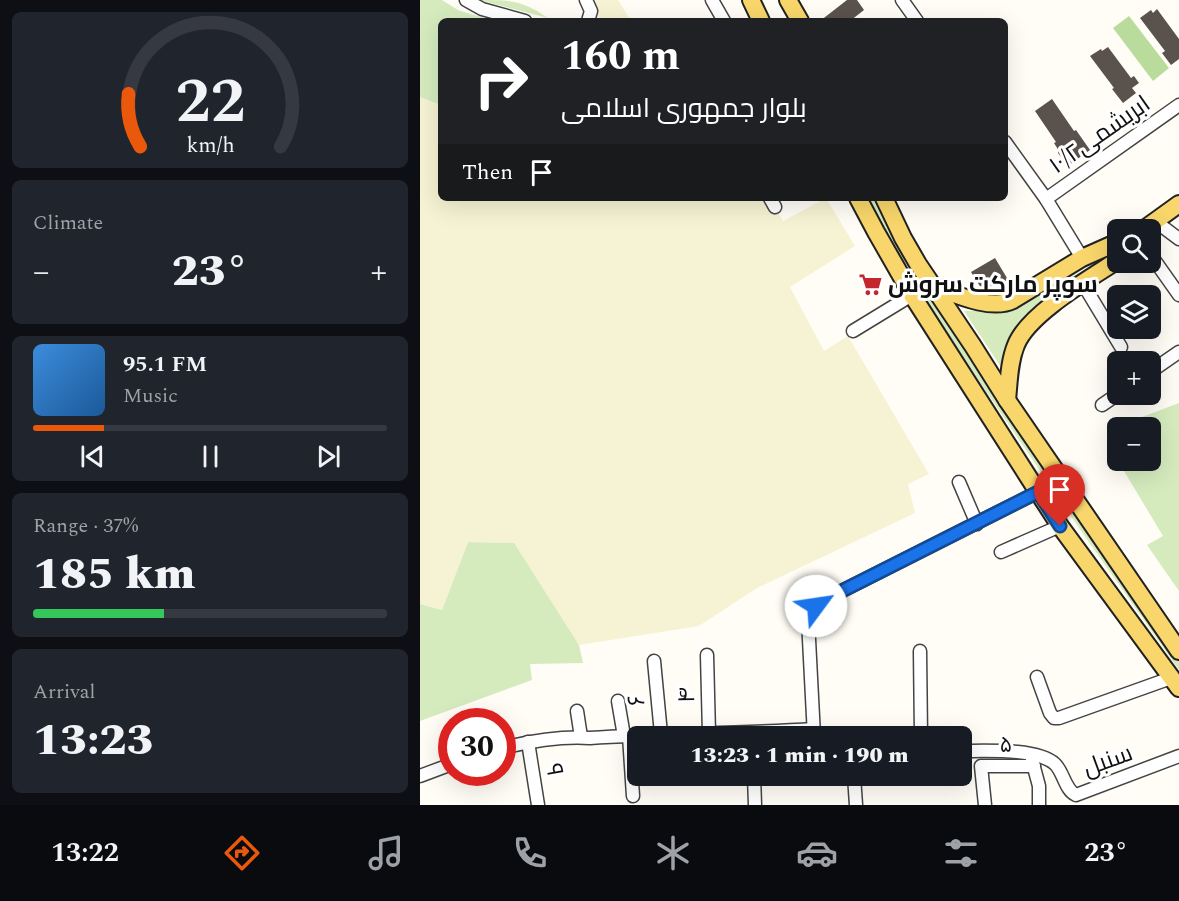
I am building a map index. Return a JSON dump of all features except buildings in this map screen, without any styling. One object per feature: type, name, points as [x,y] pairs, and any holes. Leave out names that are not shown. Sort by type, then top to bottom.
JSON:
[{"type":"main road","points":[[751,0],[760,18]]},
{"type":"main road","points":[[788,0],[798,18]]},
{"type":"main road","points":[[860,201],[912,295],[1060,526],[1175,683]]},
{"type":"main road","points":[[885,201],[903,238],[1007,400],[1179,651]]},
{"type":"main road","points":[[1158,219],[1179,204]]},
{"type":"main road","points":[[933,286],[976,300],[1003,304],[1082,258],[1107,247]]},
{"type":"main road","points":[[1007,400],[1012,354],[1023,332],[1040,315],[1107,268]]},
{"type":"street","points":[[466,0],[482,9],[514,18]]},
{"type":"street","points":[[586,0],[591,11],[589,18]]},
{"type":"street","points":[[712,0],[722,18]]},
{"type":"street","points":[[902,0],[915,18]]},
{"type":"street","name":"۱۰/۲ابریشمی","points":[[1046,199],[1179,105]]},
{"type":"street","points":[[1008,146],[1046,199],[1082,258]]},
{"type":"street","points":[[1161,231],[1179,239]]},
{"type":"street","points":[[1161,270],[1179,295]]},
{"type":"street","points":[[1083,284],[1121,347]]},
{"type":"street","points":[[853,331],[912,295]]},
{"type":"street","points":[[1161,364],[1179,352]]},
{"type":"street","points":[[1102,405],[1107,402]]},
{"type":"street","points":[[959,482],[977,524]]},
{"type":"street","points":[[813,726],[808,620],[816,606],[1038,492]]},
{"type":"street","points":[[1001,552],[1060,526]]},
{"type":"street","points":[[920,651],[921,726]]},
{"type":"street","name":"۴","points":[[707,655],[709,726]]},
{"type":"street","name":"۶","points":[[654,661],[660,726]]},
{"type":"street","points":[[1037,677],[1054,718],[1175,683]]},
{"type":"street","points":[[516,745],[580,737],[627,736],[618,701]]},
{"type":"street","points":[[578,711],[580,737]]},
{"type":"street","name":"۹","points":[[528,742],[538,805]]},
{"type":"street","name":"سنبل","points":[[972,752],[1046,759],[1061,772],[1069,791],[1076,795],[1179,756]]},
{"type":"street","points":[[1032,759],[1039,786],[1039,805]]},
{"type":"street","name":"۵","points":[[985,805],[981,766],[1032,759]]},
{"type":"street","points":[[420,776],[438,769]]},
{"type":"street","points":[[632,786],[633,796]]},
{"type":"street","points":[[754,786],[755,805]]},
{"type":"street","points":[[855,786],[856,805]]},
{"type":"shaded area","points":[[595,0],[618,0],[629,18],[599,18]]},
{"type":"shaded area","points":[[420,97],[438,104],[438,201],[772,201],[783,221],[820,201],[828,201],[855,246],[790,287],[824,351],[848,336],[929,474],[908,484],[915,513],[757,588],[699,626],[579,645],[513,543],[468,542],[442,610],[420,604]]},
{"type":"green space","points":[[420,0],[442,0],[458,10],[483,18],[438,18],[438,104],[420,97]]},
{"type":"green space","points":[[479,0],[499,0],[523,4],[548,18]]},
{"type":"green space","points":[[1129,16],[1169,68],[1153,81],[1113,28]]},
{"type":"green space","points":[[870,201],[879,201],[1145,615],[1179,661],[1179,670],[975,375],[898,255]]},
{"type":"green space","points":[[1107,257],[1107,262],[1042,306],[1003,370],[964,311],[1013,310]]},
{"type":"green space","points":[[1179,403],[1179,591],[1147,545],[1163,536],[1124,471],[1161,471],[1161,417],[1142,417]]},
{"type":"green space","points":[[468,542],[514,543],[579,645],[583,663],[530,664],[532,680],[456,708],[438,708],[438,714],[420,721],[420,604],[442,610]]},
{"type":"place","name":"سوپر مارکت سروش","points":[[870,285]]},
{"type":"route","points":[[816,606],[1038,492],[1060,526]]}]
